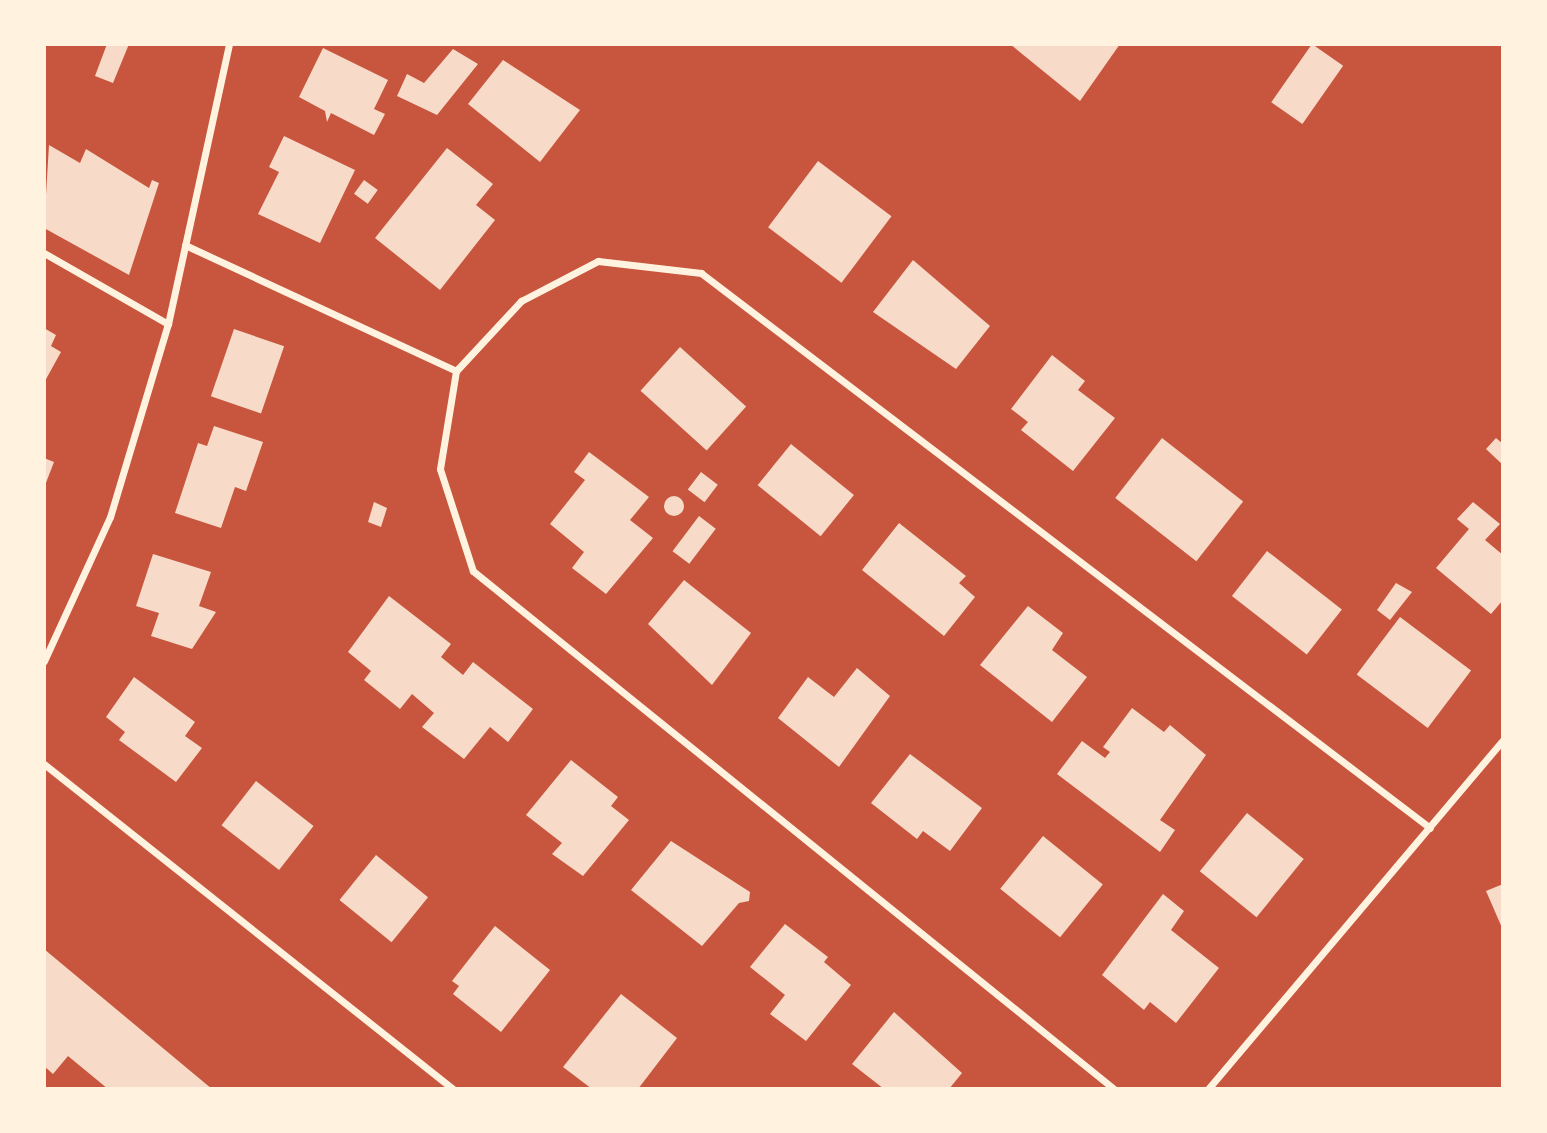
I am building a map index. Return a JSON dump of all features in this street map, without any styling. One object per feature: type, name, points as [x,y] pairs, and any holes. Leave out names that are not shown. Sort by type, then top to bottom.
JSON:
[{"type":"street","points":[[44,661],[110,517],[168,324],[229,44]]},
{"type":"street","points":[[185,245],[456,371]]},
{"type":"street","points":[[44,253],[168,324]]},
{"type":"street","points":[[1114,1089],[473,571],[440,468],[456,371],[521,301],[598,261],[701,273],[1430,828]]},
{"type":"street","points":[[1208,1089],[1503,740]]},
{"type":"street","points":[[44,764],[453,1089]]},
{"type":"building","points":[[107,44],[129,44],[113,83],[95,76]]},
{"type":"building","points":[[1010,44],[1120,44],[1080,101]]},
{"type":"building","points":[[1312,44],[1343,66],[1302,124],[1271,102]]},
{"type":"building","points":[[323,48],[388,80],[374,109],[385,114],[374,135],[331,113],[327,122],[325,111],[299,97]]},
{"type":"building","points":[[453,49],[478,64],[437,115],[397,96],[407,74],[424,83]]},
{"type":"building","points":[[503,60],[580,110],[540,162],[468,104]]},
{"type":"building","points":[[284,136],[355,170],[320,243],[258,214],[279,172],[269,167]]},
{"type":"building","points":[[49,145],[80,163],[86,149],[149,188],[152,180],[159,183],[129,275],[44,228]]},
{"type":"building","points":[[447,148],[493,184],[476,205],[495,220],[440,290],[375,238]]},
{"type":"building","points":[[818,161],[891,216],[842,283],[768,227]]},
{"type":"building","points":[[364,180],[378,190],[368,204],[354,194]]},
{"type":"building","points":[[913,260],[990,326],[956,369],[873,312]]},
{"type":"building","points":[[44,328],[56,335],[51,346],[61,352],[45,381]]},
{"type":"building","points":[[234,329],[284,346],[261,413],[211,396]]},
{"type":"building","points":[[680,347],[746,407],[707,450],[641,391]]},
{"type":"building","points":[[1052,355],[1085,381],[1078,390],[1115,418],[1073,471],[1021,430],[1028,422],[1011,409]]},
{"type":"building","points":[[214,426],[263,442],[246,491],[235,487],[221,528],[175,513],[198,443],[207,446]]},
{"type":"building","points":[[1162,438],[1243,501],[1196,561],[1115,498]]},
{"type":"building","points":[[1496,438],[1503,444],[1503,465],[1486,449]]},
{"type":"building","points":[[791,444],[854,495],[821,536],[758,485]]},
{"type":"building","points":[[589,452],[649,497],[630,520],[653,538],[606,594],[572,568],[584,552],[550,524],[585,480],[574,472]]},
{"type":"building","points":[[44,458],[54,462],[44,488]]},
{"type":"building","points":[[701,472],[718,485],[705,502],[688,490]]},
{"type":"building","points":[[674,496],[681,499],[684,506],[681,513],[674,516],[667,513],[664,506],[667,499]]},
{"type":"building","points":[[374,502],[387,508],[381,527],[368,522]]},
{"type":"building","points":[[1473,502],[1500,524],[1485,540],[1503,555],[1503,600],[1491,614],[1436,568],[1469,529],[1457,519]]},
{"type":"building","points":[[699,516],[716,529],[689,564],[673,551]]},
{"type":"building","points":[[899,523],[966,576],[959,583],[975,597],[944,636],[862,570]]},
{"type":"building","points":[[1267,551],[1342,609],[1307,654],[1232,596]]},
{"type":"building","points":[[153,554],[211,572],[199,606],[216,612],[192,649],[151,636],[159,613],[136,606]]},
{"type":"building","points":[[684,580],[751,633],[712,685],[648,624]]},
{"type":"building","points":[[1396,583],[1412,592],[1390,620],[1377,610]]},
{"type":"building","points":[[389,596],[451,644],[441,657],[463,675],[473,662],[533,709],[508,742],[490,727],[464,759],[422,727],[434,713],[412,694],[400,709],[364,680],[371,671],[348,652]]},
{"type":"building","points":[[1028,606],[1063,633],[1052,650],[1087,677],[1052,722],[980,665]]},
{"type":"building","points":[[1400,617],[1471,671],[1428,728],[1357,675]]},
{"type":"building","points":[[857,668],[890,696],[839,767],[778,718],[808,677],[834,697]]},
{"type":"building","points":[[134,677],[195,722],[185,736],[202,748],[176,782],[119,740],[125,732],[106,717]]},
{"type":"building","points":[[1132,708],[1164,732],[1170,725],[1206,755],[1160,820],[1175,830],[1160,852],[1057,774],[1082,741],[1105,758],[1110,752],[1103,747]]},
{"type":"building","points":[[910,754],[982,808],[950,851],[923,831],[917,839],[871,803]]},
{"type":"building","points":[[571,760],[618,797],[611,806],[629,820],[583,876],[552,854],[562,843],[526,815]]},
{"type":"building","points":[[256,781],[314,826],[279,870],[222,825]]},
{"type":"building","points":[[1247,813],[1304,859],[1257,917],[1200,871]]},
{"type":"building","points":[[1043,836],[1103,884],[1060,937],[1000,889]]},
{"type":"building","points":[[671,841],[750,892],[749,901],[739,903],[702,946],[631,890]]},
{"type":"building","points":[[376,855],[428,897],[392,942],[339,900]]},
{"type":"building","points":[[1503,884],[1503,930],[1486,891]]},
{"type":"building","points":[[1163,894],[1184,911],[1171,930],[1219,968],[1176,1023],[1150,1002],[1144,1010],[1102,975]]},
{"type":"building","points":[[785,924],[828,957],[824,962],[851,985],[806,1041],[770,1014],[785,995],[750,967]]},
{"type":"building","points":[[495,926],[550,970],[501,1032],[453,994],[459,986],[452,981]]},
{"type":"building","points":[[44,949],[212,1089],[108,1089],[68,1056],[53,1074],[44,1066]]},
{"type":"building","points":[[621,994],[677,1038],[638,1089],[592,1089],[563,1067]]},
{"type":"building","points":[[894,1012],[962,1073],[949,1089],[884,1089],[852,1064]]}]
